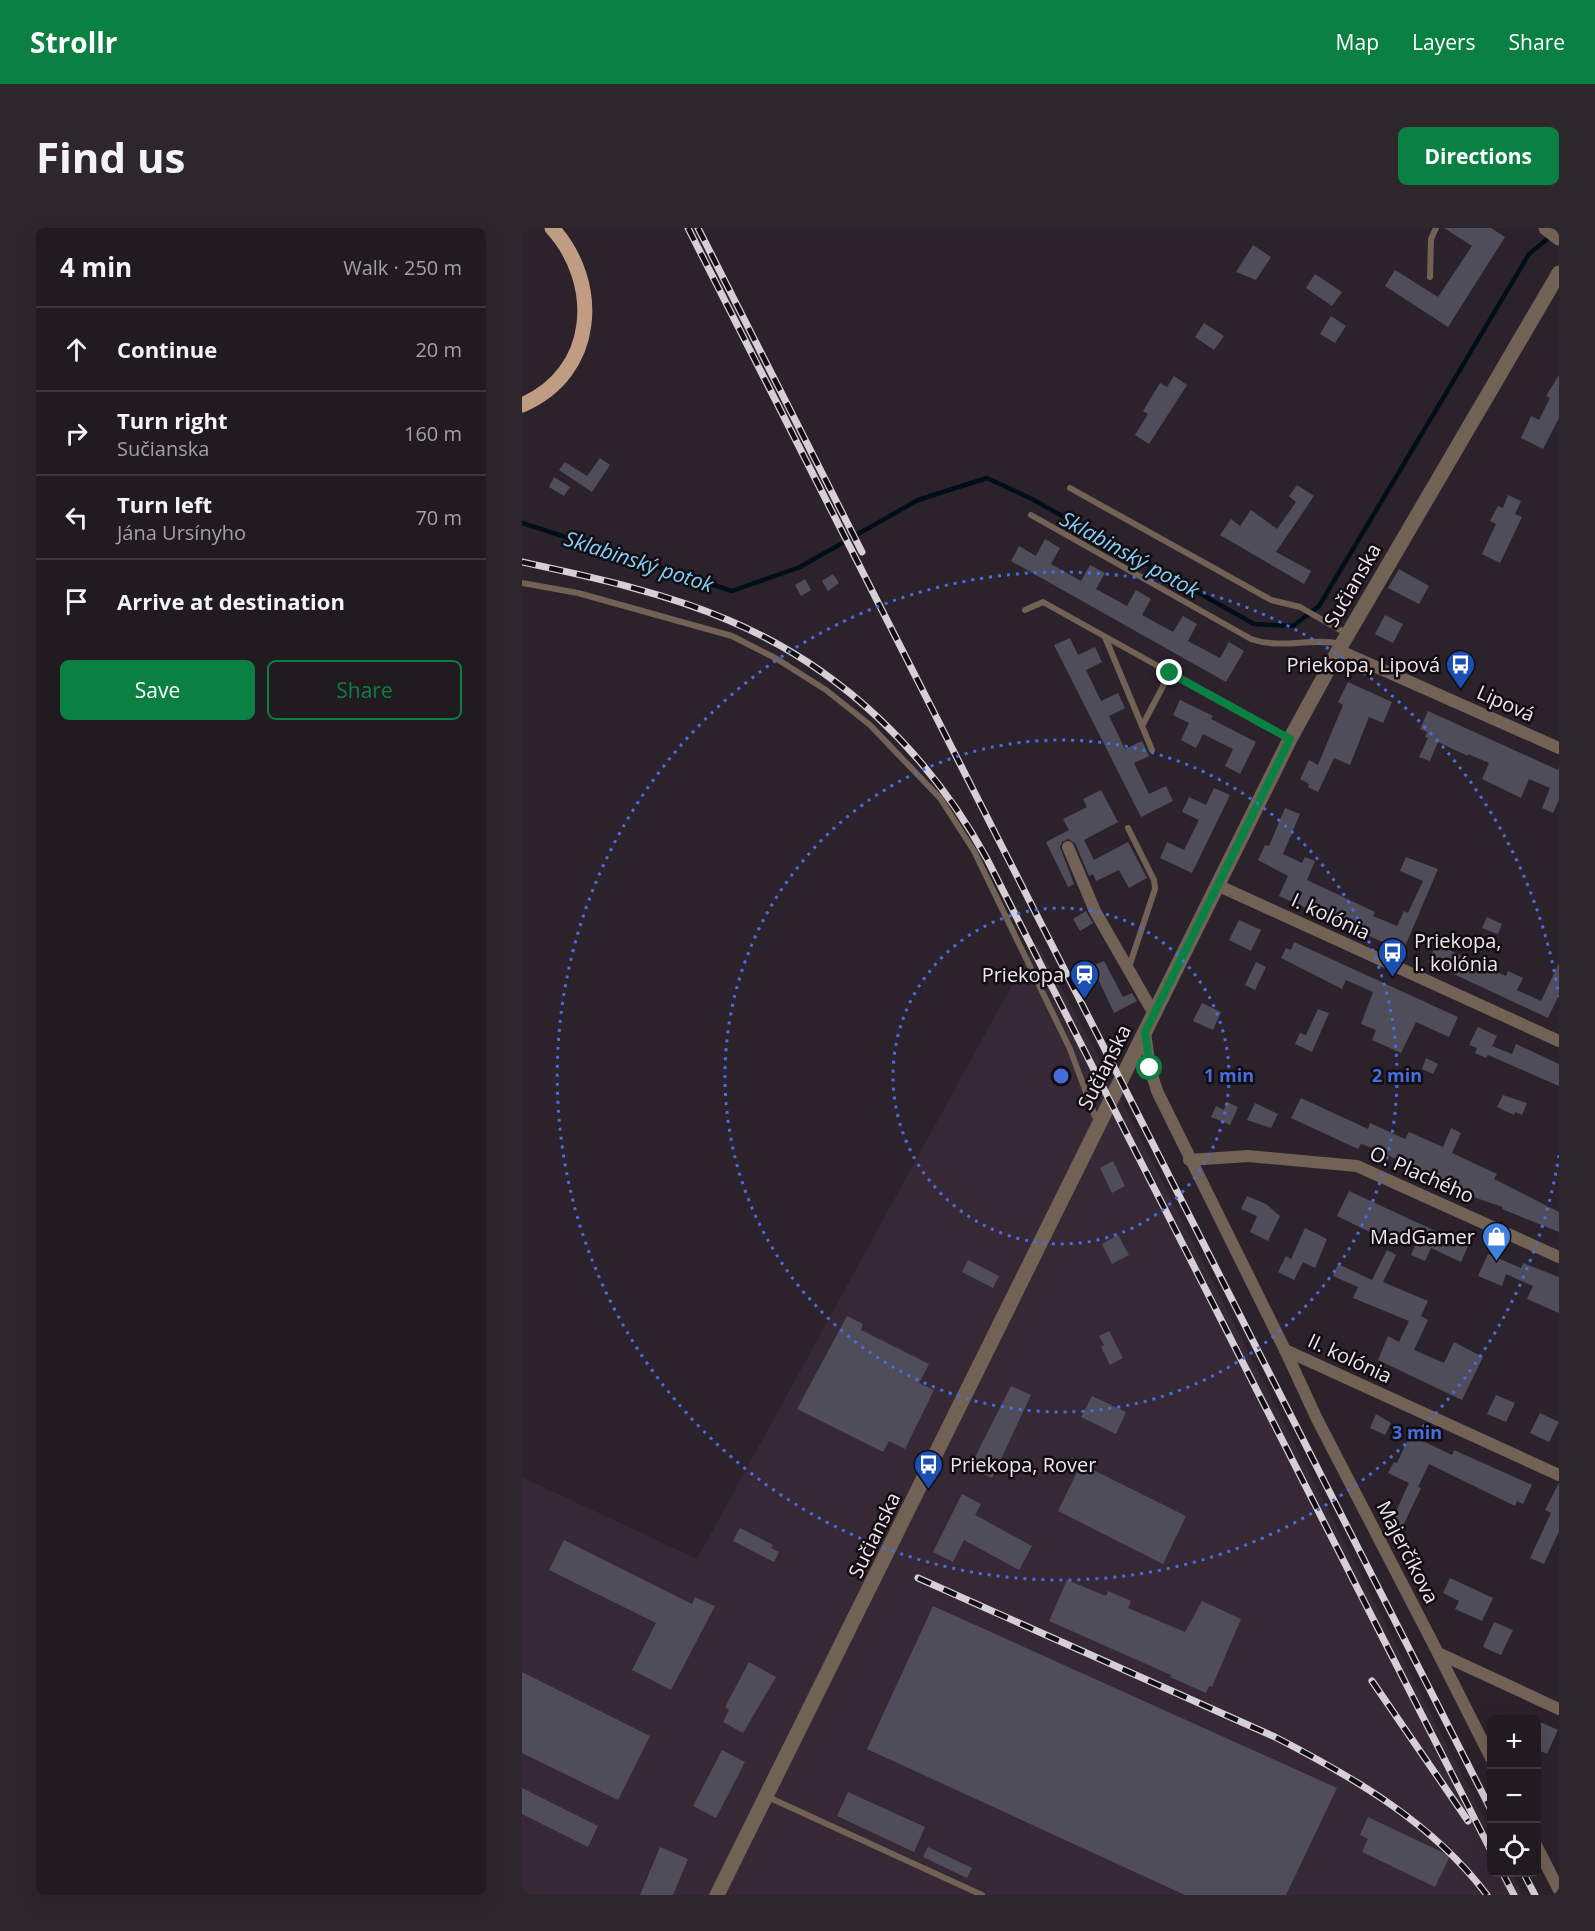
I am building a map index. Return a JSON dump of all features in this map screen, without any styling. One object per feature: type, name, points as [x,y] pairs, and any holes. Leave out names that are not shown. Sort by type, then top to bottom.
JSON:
[{"type":"main road","points":[[522,405],[543,393],[558,379],[575,353],[584,329],[586,304],[583,283],[571,253],[552,228]]},
{"type":"street","points":[[1546,228],[1559,238]]},
{"type":"street","name":"Sučianska","points":[[717,1895],[768,1797],[1290,739],[1343,643],[1559,273]]},
{"type":"street","name":"Lipová","points":[[1343,643],[1559,748]]},
{"type":"street","points":[[1068,847],[1095,911],[1154,1014]]},
{"type":"street","name":"I. kolónia","points":[[1217,885],[1559,1041]]},
{"type":"street","name":"II. kolónia","points":[[1145,1032],[1150,1068],[1157,1091],[1189,1160],[1286,1350],[1559,1475]]},
{"type":"street","name":"O. Plachého","points":[[1189,1160],[1248,1156],[1357,1166],[1559,1257]]},
{"type":"street","name":"Majerčíkova","points":[[1286,1350],[1317,1419],[1487,1750]]},
{"type":"street","points":[[1438,1653],[1559,1709]]},
{"type":"street","points":[[1541,1855],[1559,1890]]},
{"type":"lane","points":[[1430,277],[1431,239],[1436,228]]},
{"type":"lane","points":[[1070,488],[1262,595],[1300,608],[1334,626],[1343,643]]},
{"type":"lane","points":[[1031,514],[1251,639],[1266,644],[1286,646],[1325,640],[1343,643]]},
{"type":"lane","points":[[522,583],[578,593],[732,636],[777,659],[826,690],[870,725],[940,798],[974,851],[1070,1049],[1099,1125]]},
{"type":"lane","points":[[1025,610],[1043,603],[1290,739]]},
{"type":"lane","points":[[1105,637],[1152,750]]},
{"type":"lane","points":[[1142,726],[1170,673]]},
{"type":"lane","points":[[1128,828],[1154,880],[1155,889],[1128,967]]},
{"type":"lane","points":[[768,1797],[982,1895]]},
{"type":"shaded area","points":[[1036,941],[1106,1070],[1487,1825],[1487,1877],[1514,1877],[1523,1895],[522,1895],[522,1477],[697,1559]]},
{"type":"building","points":[[1444,228],[1491,228],[1505,237],[1448,327],[1385,286],[1395,270],[1438,297],[1472,246]]},
{"type":"building","points":[[1253,245],[1271,257],[1256,280],[1236,272]]},
{"type":"building","points":[[1315,274],[1342,292],[1332,306],[1306,288]]},
{"type":"building","points":[[1331,316],[1346,326],[1335,343],[1320,334]]},
{"type":"building","points":[[1204,323],[1224,336],[1214,350],[1195,337]]},
{"type":"building","points":[[1559,375],[1559,418],[1543,449],[1521,438],[1531,416],[1539,420],[1550,398],[1546,396]]},
{"type":"building","points":[[1174,376],[1187,385],[1149,444],[1135,435],[1148,414],[1143,411],[1160,383],[1167,387]]},
{"type":"building","points":[[600,458],[610,465],[592,492],[559,470],[565,462],[587,476]]},
{"type":"building","points":[[554,477],[570,487],[564,496],[549,487]]},
{"type":"building","points":[[1297,485],[1314,496],[1276,552],[1311,571],[1304,584],[1220,535],[1231,519],[1240,526],[1251,510],[1277,529],[1296,502],[1289,496]]},
{"type":"building","points":[[1508,495],[1521,501],[1515,514],[1522,517],[1500,563],[1482,554],[1496,524],[1490,521],[1498,506],[1503,508]]},
{"type":"building","points":[[1045,539],[1060,548],[1051,564],[1081,581],[1090,565],[1105,573],[1096,589],[1127,606],[1136,590],[1151,599],[1142,615],[1173,632],[1183,616],[1197,624],[1188,641],[1220,658],[1229,642],[1244,651],[1226,682],[1011,561],[1019,546],[1036,556]]},
{"type":"building","points":[[1399,569],[1429,586],[1419,604],[1388,588]]},
{"type":"building","points":[[833,574],[839,583],[828,591],[822,581]]},
{"type":"building","points":[[805,579],[811,590],[801,596],[795,585]]},
{"type":"building","points":[[1385,615],[1403,624],[1393,643],[1375,634]]},
{"type":"building","points":[[1070,638],[1078,655],[1095,647],[1102,662],[1086,670],[1101,701],[1118,693],[1125,708],[1109,716],[1125,749],[1142,741],[1149,756],[1134,763],[1149,794],[1166,786],[1173,801],[1141,817],[1054,645]]},
{"type":"building","points":[[1348,682],[1392,702],[1383,723],[1369,717],[1350,765],[1334,758],[1318,792],[1308,787],[1309,784],[1300,779],[1309,760],[1318,765],[1343,705],[1338,702]]},
{"type":"building","points":[[1180,700],[1213,716],[1211,719],[1256,742],[1240,774],[1225,766],[1233,749],[1203,734],[1196,748],[1181,740],[1189,723],[1173,715]]},
{"type":"building","points":[[1428,711],[1558,770],[1559,767],[1559,800],[1553,813],[1542,808],[1550,788],[1529,779],[1521,798],[1482,779],[1489,763],[1468,754],[1468,756],[1438,742],[1430,761],[1419,757],[1428,738],[1425,737],[1427,732],[1420,729]]},
{"type":"building","points":[[1214,788],[1230,795],[1192,873],[1160,858],[1167,842],[1184,850],[1199,820],[1182,812],[1189,797],[1206,805]]},
{"type":"building","points":[[1101,790],[1118,822],[1084,840],[1094,860],[1128,842],[1147,878],[1129,888],[1119,870],[1096,881],[1093,874],[1089,876],[1075,843],[1068,839],[1062,842],[1060,847],[1074,884],[1068,887],[1046,842],[1069,830],[1063,819],[1087,807],[1083,799]]},
{"type":"building","points":[[1285,808],[1300,814],[1283,854],[1302,863],[1305,857],[1315,861],[1307,880],[1375,912],[1373,916],[1397,926],[1404,911],[1408,913],[1423,881],[1400,871],[1406,857],[1438,869],[1403,951],[1279,896],[1288,876],[1258,860],[1265,845],[1269,846]]},
{"type":"building","points":[[1086,911],[1093,923],[1080,931],[1073,919]]},
{"type":"building","points":[[1487,917],[1502,924],[1498,934],[1482,928]]},
{"type":"building","points":[[1239,920],[1261,930],[1251,951],[1229,940]]},
{"type":"building","points":[[1441,935],[1451,939],[1447,949],[1506,976],[1508,971],[1523,978],[1517,990],[1541,1001],[1559,963],[1559,995],[1548,1018],[1428,962]]},
{"type":"building","points":[[1294,942],[1458,1017],[1449,1037],[1416,1022],[1401,1053],[1372,1040],[1376,1030],[1361,1024],[1373,992],[1346,980],[1342,989],[1281,958],[1286,948],[1291,950]]},
{"type":"building","points":[[1104,961],[1123,997],[1132,993],[1137,1001],[1114,1013],[1092,966]]},
{"type":"building","points":[[1256,962],[1266,967],[1255,990],[1245,985]]},
{"type":"building","points":[[1202,1003],[1221,1012],[1213,1030],[1193,1021]]},
{"type":"building","points":[[1318,1009],[1329,1013],[1312,1052],[1295,1044],[1300,1033],[1306,1035]]},
{"type":"building","points":[[1478,1027],[1497,1036],[1492,1046],[1512,1054],[1516,1044],[1559,1064],[1559,1086],[1488,1055],[1486,1058],[1475,1053],[1477,1048],[1469,1045]]},
{"type":"building","points":[[1426,1058],[1438,1064],[1433,1074],[1422,1069]]},
{"type":"building","points":[[1503,1095],[1527,1103],[1522,1115],[1515,1112],[1514,1115],[1497,1107]]},
{"type":"building","points":[[1301,1098],[1368,1129],[1370,1123],[1405,1139],[1409,1132],[1443,1147],[1451,1128],[1461,1133],[1452,1153],[1497,1174],[1494,1179],[1559,1212],[1559,1232],[1479,1199],[1375,1149],[1361,1144],[1358,1149],[1291,1118]]},
{"type":"building","points":[[1227,1102],[1238,1107],[1230,1125],[1211,1117],[1216,1106],[1224,1110]]},
{"type":"building","points":[[1255,1103],[1278,1114],[1271,1128],[1247,1120]]},
{"type":"building","points":[[1113,1161],[1125,1186],[1112,1193],[1100,1168]]},
{"type":"building","points":[[1349,1191],[1468,1246],[1461,1262],[1431,1248],[1425,1261],[1411,1255],[1417,1242],[1394,1233],[1390,1242],[1337,1216]]},
{"type":"building","points":[[1247,1196],[1266,1204],[1280,1216],[1268,1241],[1250,1232],[1257,1216],[1241,1209]]},
{"type":"building","points":[[1305,1228],[1327,1239],[1315,1268],[1303,1262],[1294,1280],[1278,1272],[1286,1256],[1291,1259]]},
{"type":"building","points":[[1118,1235],[1129,1255],[1112,1264],[1102,1244]]},
{"type":"building","points":[[1387,1250],[1396,1255],[1383,1282],[1428,1301],[1421,1316],[1428,1320],[1414,1350],[1444,1363],[1454,1342],[1483,1357],[1462,1400],[1378,1360],[1388,1336],[1399,1342],[1409,1321],[1353,1298],[1358,1287],[1333,1276],[1338,1264],[1372,1280]]},
{"type":"building","points":[[1488,1254],[1521,1268],[1523,1263],[1559,1277],[1559,1313],[1527,1299],[1533,1286],[1506,1274],[1502,1286],[1478,1276]]},
{"type":"building","points":[[968,1260],[999,1276],[993,1288],[962,1272]]},
{"type":"building","points":[[847,1316],[863,1324],[861,1330],[929,1364],[919,1383],[934,1390],[905,1449],[889,1441],[883,1452],[797,1409]]},
{"type":"building","points":[[1109,1331],[1123,1358],[1110,1365],[1101,1347],[1104,1345],[1099,1336]]},
{"type":"building","points":[[1011,1386],[1031,1395],[992,1478],[970,1467]]},
{"type":"building","points":[[1496,1395],[1515,1403],[1506,1422],[1487,1414]]},
{"type":"building","points":[[1092,1396],[1126,1412],[1116,1434],[1081,1417]]},
{"type":"building","points":[[1540,1413],[1559,1422],[1549,1442],[1530,1433]]},
{"type":"building","points":[[1376,1414],[1391,1423],[1385,1435],[1370,1428]]},
{"type":"building","points":[[1410,1435],[1452,1455],[1454,1450],[1532,1485],[1523,1504],[1517,1501],[1515,1506],[1429,1464],[1418,1487],[1421,1488],[1402,1528],[1391,1522],[1409,1483],[1388,1473],[1394,1462],[1397,1463]]},
{"type":"building","points":[[1081,1464],[1186,1516],[1163,1564],[1058,1511]]},
{"type":"building","points":[[1559,1483],[1559,1531],[1544,1564],[1530,1558],[1551,1513],[1545,1510]]},
{"type":"building","points":[[962,1494],[981,1504],[975,1515],[1032,1546],[1019,1570],[964,1540],[953,1562],[933,1552]]},
{"type":"building","points":[[740,1528],[773,1545],[771,1548],[779,1552],[774,1562],[733,1541]]},
{"type":"building","points":[[564,1540],[692,1604],[695,1597],[715,1606],[671,1690],[632,1670],[656,1623],[549,1570]]},
{"type":"building","points":[[1450,1578],[1493,1598],[1482,1621],[1455,1609],[1459,1601],[1443,1593]]},
{"type":"building","points":[[1067,1580],[1106,1596],[1108,1591],[1131,1601],[1128,1608],[1185,1632],[1202,1601],[1241,1619],[1212,1687],[1209,1686],[1206,1693],[1049,1621]]},
{"type":"building","points":[[933,1606],[1337,1788],[1286,1895],[1185,1895],[867,1749]]},
{"type":"building","points":[[1494,1622],[1513,1630],[1501,1655],[1483,1647]]},
{"type":"building","points":[[749,1662],[776,1677],[743,1733],[723,1722],[729,1710],[725,1707]]},
{"type":"building","points":[[522,1672],[650,1736],[618,1800],[522,1753]]},
{"type":"building","points":[[1541,1722],[1558,1730],[1547,1754],[1541,1751]]},
{"type":"building","points":[[722,1750],[745,1762],[716,1818],[693,1806]]},
{"type":"building","points":[[522,1788],[598,1826],[588,1847],[522,1814]]},
{"type":"building","points":[[848,1792],[925,1827],[914,1852],[837,1816]]},
{"type":"building","points":[[1368,1817],[1450,1856],[1435,1887],[1362,1852],[1368,1839],[1360,1835]]},
{"type":"building","points":[[660,1847],[688,1859],[673,1895],[640,1895]]},
{"type":"building","points":[[928,1847],[972,1868],[967,1878],[923,1857]]},
{"type":"waterway","name":"Sklabinský potok","points":[[522,523],[732,591],[800,567],[918,500],[987,478],[1032,499],[1254,624],[1293,626],[1319,606],[1529,254],[1552,235]]},
{"type":"railway","points":[[688,228],[1487,1802]]},
{"type":"railway","points":[[698,228],[862,552]]},
{"type":"railway","points":[[522,562],[574,573],[678,601],[769,639],[808,662],[878,717],[938,784],[964,820],[987,859],[1487,1843]]},
{"type":"railway","points":[[918,1578],[1275,1737],[1333,1768],[1417,1824],[1466,1869],[1487,1895]]},
{"type":"railway","points":[[1372,1681],[1468,1821]]},
{"type":"railway","points":[[1505,1877],[1514,1895]]},
{"type":"railway","points":[[1526,1877],[1535,1895]]},
{"type":"place","name":"Priekopa, Lipová","points":[[1461,690]]},
{"type":"place","name":"Priekopa, I. kolónia","points":[[1393,978]]},
{"type":"place","name":"Priekopa","points":[[1085,1000]]},
{"type":"place","name":"MadGamer","points":[[1496,1262]]},
{"type":"place","name":"Priekopa, Rover","points":[[929,1490]]},
{"type":"route","points":[[1150,1068],[1145,1032],[1290,739],[1170,673]]}]
